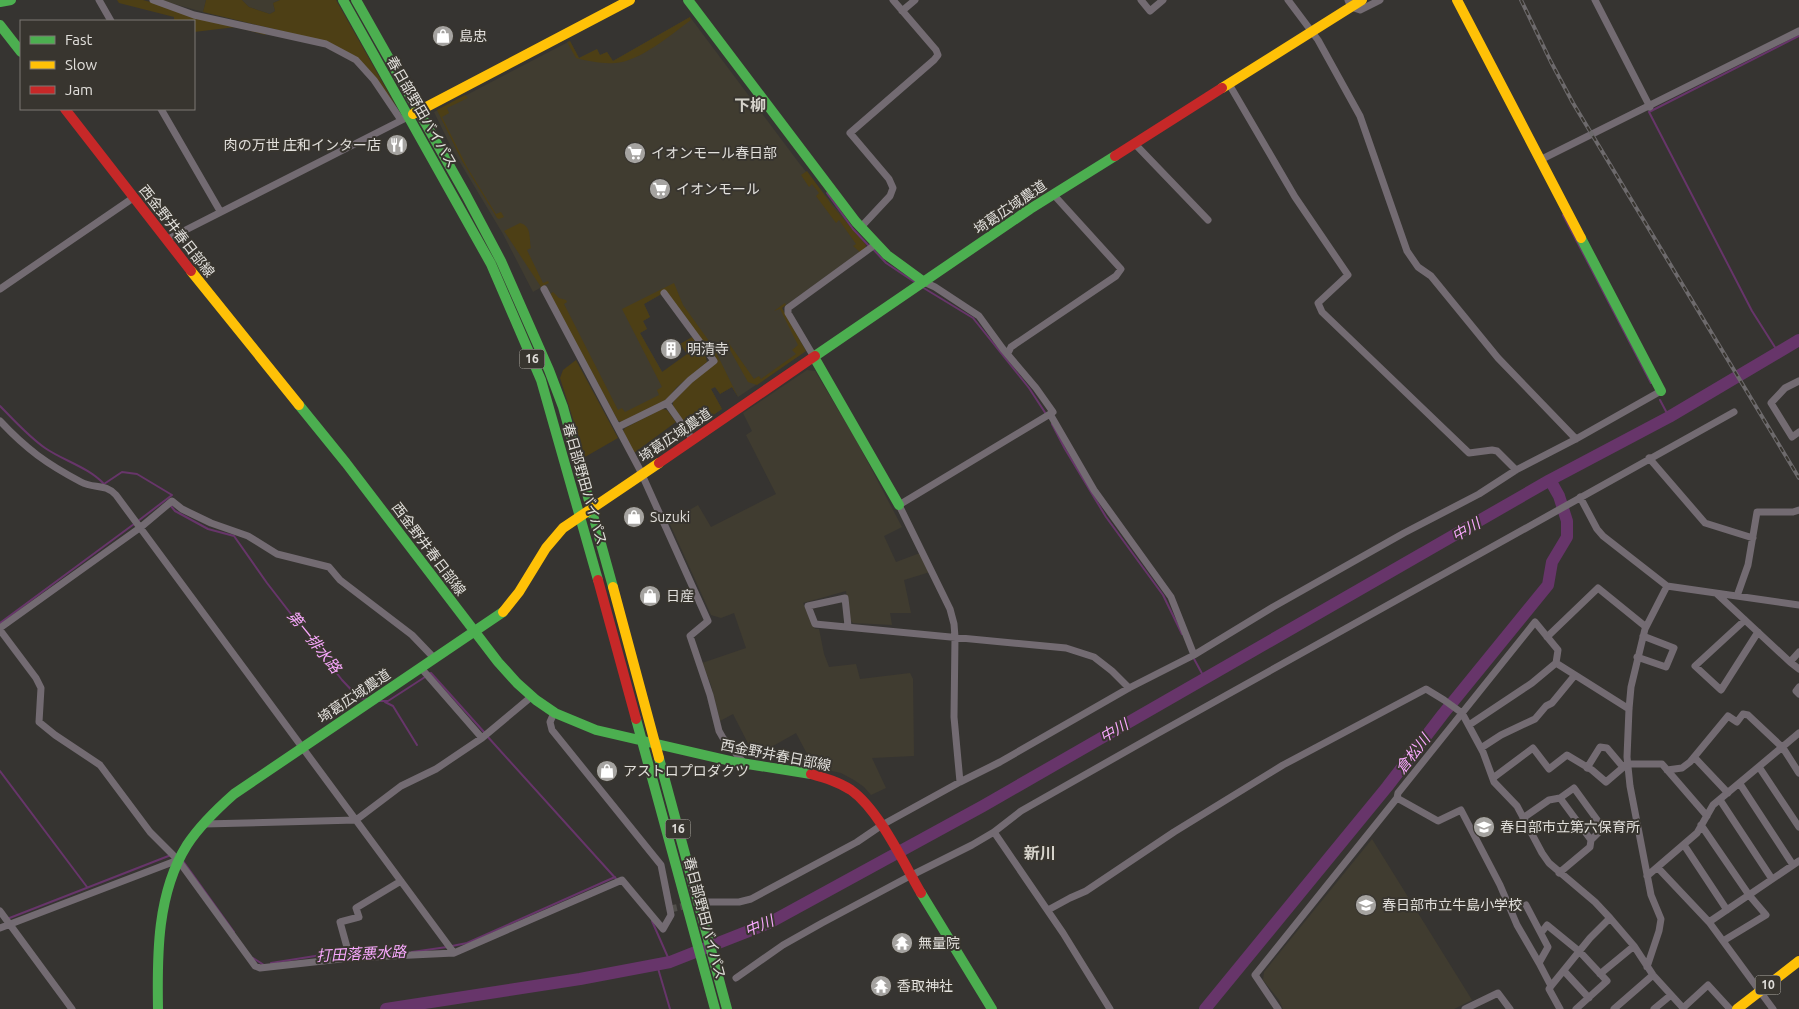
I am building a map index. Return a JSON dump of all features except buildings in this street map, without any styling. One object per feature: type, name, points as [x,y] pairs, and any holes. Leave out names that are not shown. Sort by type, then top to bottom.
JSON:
[{"type":"main road","points":[[0,2],[10,0]]},
{"type":"main road","name":"春日部野田バイパス","points":[[343,0],[404,118],[462,210],[510,307],[541,380],[690,917],[714,983],[727,1009]]},
{"type":"main road","name":"春日部野田バイパス","points":[[356,0],[501,261],[531,327],[563,407],[701,914],[714,983],[715,1009]]},
{"type":"main road","points":[[404,118],[630,0]]},
{"type":"main road","points":[[688,0],[861,227],[899,266],[924,282]]},
{"type":"main road","name":"埼葛広域農道","points":[[158,1009],[157,959],[159,929],[167,891],[178,860],[214,812],[234,794],[502,613],[523,588],[542,550],[562,528],[1053,194],[1312,32],[1349,3],[1362,0]]},
{"type":"main road","points":[[1457,0],[1661,391]]},
{"type":"main road","points":[[0,25],[20,51]]},
{"type":"main road","name":"西金野井春日部線","points":[[66,110],[166,240],[346,463],[508,675],[531,697],[554,713],[587,728],[655,745],[840,782],[863,798],[883,828],[908,872]]},
{"type":"main road","points":[[814,357],[899,505]]},
{"type":"main road","points":[[908,872],[992,1009]]},
{"type":"main road","name":"10","points":[[1737,1009],[1799,962]]},
{"type":"street","points":[[99,0],[109,20]]},
{"type":"street","points":[[153,0],[194,15],[326,44],[356,60],[404,118],[166,240]]},
{"type":"street","points":[[861,227],[890,196],[892,188],[889,179],[850,133],[938,55],[936,50],[894,0]]},
{"type":"street","points":[[902,11],[915,0]]},
{"type":"street","points":[[1142,0],[1150,11],[1163,0]]},
{"type":"street","points":[[1288,0],[1312,32],[1360,116],[1406,251],[1418,267],[1431,276],[1498,358],[1576,438]]},
{"type":"street","points":[[1349,3],[1360,10],[1380,0]]},
{"type":"street","points":[[1595,0],[1650,106]]},
{"type":"street","points":[[1540,160],[1799,30]]},
{"type":"street","points":[[1228,84],[1295,197],[1348,275],[1318,303],[1322,312],[1469,453],[1497,451],[1516,470]]},
{"type":"street","points":[[162,110],[220,212]]},
{"type":"street","points":[[1135,144],[1208,220]]},
{"type":"street","points":[[1008,353],[1012,347],[1116,276],[1121,269],[1053,194]]},
{"type":"street","points":[[0,289],[133,198]]},
{"type":"street","points":[[814,357],[788,313],[788,308],[876,244]]},
{"type":"street","points":[[924,282],[935,287],[979,316],[1053,412],[899,505],[950,609],[954,624],[954,718],[960,782]]},
{"type":"street","points":[[544,289],[642,475],[708,621],[690,636],[710,695],[719,731],[744,763]]},
{"type":"street","points":[[618,427],[667,403],[690,380],[714,361],[664,293]]},
{"type":"street","points":[[1799,381],[1785,388],[1771,403],[1792,437],[1799,432]]},
{"type":"street","points":[[707,902],[739,902],[751,899],[883,828],[960,782],[1000,762],[1129,688],[1194,655],[1272,607],[1404,533],[1479,494],[1516,470],[1661,391]]},
{"type":"street","points":[[667,403],[692,440]]},
{"type":"street","points":[[736,978],[791,941],[908,872],[972,845],[994,832],[1021,811],[1155,734],[1734,412]]},
{"type":"street","points":[[1050,414],[1094,490],[1171,597],[1194,655]]},
{"type":"street","points":[[0,421],[20,443],[37,456],[82,482],[111,489],[141,527],[454,953]]},
{"type":"street","points":[[1649,458],[1705,523],[1753,538]]},
{"type":"street","points":[[1580,497],[1597,529],[1603,536],[1667,586],[1799,606]]},
{"type":"street","points":[[435,659],[412,635],[340,580],[329,566],[277,554],[248,536],[211,523],[182,509],[172,501],[141,527],[0,629],[36,678],[41,688],[39,722],[54,735],[100,765],[150,832],[178,860],[255,966],[260,968],[350,958],[454,953],[622,880],[663,929],[671,915],[661,865],[552,730],[550,722],[554,713]]},
{"type":"street","points":[[1737,596],[1748,565],[1757,512],[1793,512],[1799,510]]},
{"type":"street","points":[[1647,967],[1661,919],[1651,895],[1625,765],[1631,687],[1637,658],[1646,627],[1667,586]]},
{"type":"street","points":[[1547,637],[1598,588],[1646,627]]},
{"type":"street","points":[[1716,594],[1799,669]]},
{"type":"street","points":[[848,626],[845,598],[808,606],[815,624],[1066,648],[1086,653],[1094,656],[1112,670],[1129,688]]},
{"type":"street","points":[[1745,620],[1695,666],[1721,690],[1758,632]]},
{"type":"street","points":[[1278,1009],[1255,975],[1397,798],[1398,793],[1460,712],[1535,622],[1558,650],[1556,663],[1532,683],[1469,725]]},
{"type":"street","points":[[1637,658],[1666,667],[1674,648],[1643,636]]},
{"type":"street","points":[[1790,662],[1799,652]]},
{"type":"street","points":[[1556,663],[1629,709]]},
{"type":"street","points":[[421,668],[482,738]]},
{"type":"street","points":[[1481,748],[1501,735],[1535,719],[1546,706],[1552,703],[1575,675]]},
{"type":"street","points":[[1799,687],[1796,691],[1799,694]]},
{"type":"street","points":[[1048,910],[1086,891],[1174,832],[1284,765],[1426,689],[1460,712],[1481,748],[1493,778],[1502,792],[1517,806],[1542,853],[1559,873],[1595,902],[1610,918],[1634,946],[1653,975],[1671,995],[1684,1008],[1708,985],[1730,1009]]},
{"type":"street","points":[[204,824],[356,820],[401,786],[436,769],[482,738],[531,697]]},
{"type":"street","points":[[1667,770],[1682,768],[1694,757],[1728,716],[1737,722],[1743,714],[1748,715],[1783,748],[1799,773]]},
{"type":"street","points":[[1647,876],[1697,833],[1713,805],[1799,733]]},
{"type":"street","points":[[1587,768],[1600,747],[1607,748],[1625,765]]},
{"type":"street","points":[[1493,778],[1533,748],[1549,769],[1567,755],[1606,782],[1625,765],[1662,764],[1707,816]]},
{"type":"street","points":[[1694,757],[1728,793]]},
{"type":"street","points":[[1759,768],[1799,827]]},
{"type":"street","points":[[1709,922],[1796,863],[1740,784]]},
{"type":"street","points":[[1523,818],[1549,800],[1560,798],[1574,788],[1603,828],[1591,840],[1590,848],[1559,873]]},
{"type":"street","points":[[1397,798],[1438,821],[1460,810],[1500,885],[1517,925],[1551,986]]},
{"type":"street","points":[[1560,798],[1591,840]]},
{"type":"street","points":[[1720,800],[1772,879]]},
{"type":"street","points":[[1701,825],[1749,895],[1766,915],[1723,941]]},
{"type":"street","points":[[994,832],[1048,910],[1110,1009]]},
{"type":"street","points":[[1684,845],[1727,910]]},
{"type":"street","points":[[0,928],[178,860]]},
{"type":"street","points":[[1658,868],[1709,922],[1773,1009]]},
{"type":"street","points":[[350,958],[340,922],[359,917],[356,908],[401,881]]},
{"type":"street","points":[[1526,905],[1548,947],[1539,963]]},
{"type":"street","points":[[0,911],[72,1009]]},
{"type":"street","points":[[1560,1009],[1549,989],[1590,938],[1610,918]]},
{"type":"street","points":[[1541,933],[1547,925],[1580,952],[1608,981],[1576,1009]]},
{"type":"street","points":[[1600,974],[1634,946]]},
{"type":"street","points":[[1564,971],[1589,998]]},
{"type":"street","points":[[1614,1009],[1653,975]]},
{"type":"street","points":[[1465,1009],[1498,992],[1510,1009]]},
{"type":"street","points":[[1654,1009],[1671,995]]},
{"type":"shaded area","points":[[117,0],[143,0],[266,33],[265,35],[236,27],[195,32],[195,20],[174,20],[174,17],[119,3]]},
{"type":"shaded area","points":[[160,0],[206,0],[203,12]]},
{"type":"shaded area","points":[[206,0],[242,0],[249,7],[270,14],[275,11],[273,3],[280,0],[336,0],[397,108],[357,64],[307,37],[203,12]]},
{"type":"shaded area","points":[[242,0],[280,0],[273,3],[275,11],[270,14],[249,7]]},
{"type":"shaded area","points":[[690,17],[799,163],[866,245],[865,249],[782,308],[806,351],[738,397],[732,387],[720,394],[715,387],[711,389],[722,409],[690,431],[717,362],[665,292],[644,304],[650,317],[643,321],[647,329],[640,333],[663,373],[666,400],[621,422],[583,358],[545,285],[533,292],[503,234],[452,149],[434,112],[570,41],[579,58],[597,49],[600,55],[607,52],[613,61]]},
{"type":"shaded area","points":[[690,17],[691,20],[645,53],[615,63],[576,58],[567,42],[570,41],[579,58],[597,49],[600,55],[607,52],[613,61]]},
{"type":"shaded area","points":[[465,95],[468,98],[447,108],[449,113],[442,117],[467,167],[496,214],[501,212],[504,217],[499,219],[462,161],[437,110]]},
{"type":"shaded area","points":[[807,171],[834,208],[866,245],[865,249],[860,252],[853,246],[856,244],[839,220],[836,223],[816,196],[819,193],[812,184],[809,187],[801,175]]},
{"type":"shaded area","points":[[520,223],[526,227],[529,233],[531,248],[527,250],[543,283],[548,281],[549,283],[541,287],[504,231]]},
{"type":"shaded area","points":[[674,283],[683,305],[714,348],[738,397],[732,387],[720,394],[715,387],[711,389],[722,409],[690,431],[673,406],[673,402],[692,382],[717,362],[665,292],[644,304],[650,317],[643,321],[647,329],[640,333],[662,372],[687,354],[680,344],[692,337],[705,354],[707,362],[677,387],[666,400],[621,422],[618,421],[550,294],[553,292],[559,298],[566,300],[567,302],[564,304],[618,410],[622,408],[625,412],[659,395],[657,390],[662,387],[622,309]]},
{"type":"shaded area","points":[[785,303],[786,305],[782,308],[806,351],[757,385],[748,382],[726,343],[731,339],[728,342],[754,379],[759,376],[761,379],[796,354],[792,350],[798,345],[780,309],[774,311]]},
{"type":"shaded area","points":[[576,360],[618,438],[585,457],[560,378],[563,370]]},
{"type":"shaded area","points":[[807,370],[815,371],[855,438],[902,527],[884,536],[896,562],[920,553],[930,572],[904,580],[911,613],[890,613],[892,625],[853,623],[850,620],[846,591],[803,603],[815,629],[819,629],[824,654],[829,667],[856,664],[860,679],[910,673],[913,679],[914,756],[872,758],[886,788],[871,795],[864,787],[841,773],[814,767],[796,733],[754,755],[733,714],[720,721],[711,685],[702,663],[746,648],[734,613],[721,618],[711,615],[669,522],[698,505],[711,527],[776,494],[746,435],[752,431],[743,413]]},
{"type":"shaded area","points":[[662,409],[667,410],[676,422],[634,453],[623,431],[625,428]]},
{"type":"shaded area","name":"春日部市立牛島小学校","points":[[1372,839],[1472,1000],[1454,1009],[1283,1009],[1279,1000],[1263,980],[1264,972]]},
{"type":"waterway","points":[[1778,352],[1752,311],[1649,112],[1799,36]]},
{"type":"waterway","points":[[827,193],[853,229],[869,246]]},
{"type":"waterway","points":[[1563,215],[1651,383]]},
{"type":"waterway","points":[[873,249],[886,263],[916,283]]},
{"type":"waterway","points":[[922,287],[973,318],[1029,388],[1046,414]]},
{"type":"waterway","name":"中川","points":[[386,1009],[580,979],[670,962],[769,923],[983,806],[1550,480],[1669,417],[1799,340]]},
{"type":"waterway","points":[[1660,400],[1669,417]]},
{"type":"waterway","name":"第一排水路","points":[[0,406],[21,428],[52,453],[91,473],[104,484],[122,472],[137,474],[172,495],[138,521]]},
{"type":"waterway","points":[[1052,424],[1106,517],[1163,595],[1182,634]]},
{"type":"waterway","name":"倉松川","points":[[1205,1009],[1387,787],[1443,714],[1548,585],[1552,562],[1567,537],[1567,521],[1559,496],[1550,480]]},
{"type":"waterway","name":"第一排水路","points":[[170,505],[175,511],[208,529],[234,536],[267,583],[342,680],[359,698],[367,699]]},
{"type":"waterway","points":[[0,623],[134,524]]},
{"type":"waterway","points":[[1193,657],[1205,679]]},
{"type":"waterway","name":"第一排水路","points":[[428,674],[431,673],[484,732]]},
{"type":"waterway","name":"第一排水路","points":[[379,701],[388,701],[425,677]]},
{"type":"waterway","points":[[385,702],[393,706],[417,745]]},
{"type":"waterway","name":"第一排水路","points":[[487,736],[618,881]]},
{"type":"waterway","points":[[0,771],[87,887]]},
{"type":"waterway","name":"打田落悪水路","points":[[7,919],[171,855]]},
{"type":"waterway","name":"打田落悪水路","points":[[183,861],[234,932]]},
{"type":"waterway","name":"打田落悪水路","points":[[452,946],[467,943],[615,877]]},
{"type":"waterway","name":"打田落悪水路","points":[[652,921],[670,962]]},
{"type":"waterway","name":"打田落悪水路","points":[[412,952],[447,947]]},
{"type":"waterway","name":"打田落悪水路","points":[[350,953],[398,952]]},
{"type":"waterway","name":"打田落悪水路","points":[[271,963],[345,953]]},
{"type":"waterway","name":"打田落悪水路","points":[[253,958],[264,965]]},
{"type":"waterway","points":[[657,965],[670,1009]]},
{"type":"tunnel","points":[[670,909],[689,905]]},
{"type":"railway","points":[[1521,0],[1573,103],[1799,478]]},
{"type":"traffic: fast","points":[[0,2],[11,0]]},
{"type":"traffic: fast","points":[[343,0],[491,264],[541,380],[598,580]]},
{"type":"traffic: fast","points":[[356,0],[501,261],[549,370],[563,407],[613,587]]},
{"type":"traffic: fast","points":[[688,0],[856,222],[887,255],[924,282]]},
{"type":"traffic: fast","points":[[0,25],[20,51]]},
{"type":"traffic: fast","points":[[815,356],[1030,209],[1115,156]]},
{"type":"traffic: fast","points":[[1581,238],[1661,391]]},
{"type":"traffic: fast","points":[[814,357],[899,505]]},
{"type":"traffic: fast","points":[[299,405],[346,463],[498,662],[536,700],[555,713],[596,730],[735,762],[811,774]]},
{"type":"traffic: fast","points":[[158,1009],[159,946],[164,903],[177,864],[187,845],[203,824],[234,794],[503,612]]},
{"type":"traffic: fast","points":[[636,719],[715,1009]]},
{"type":"traffic: fast","points":[[659,758],[727,1009]]},
{"type":"traffic: fast","points":[[921,893],[992,1009]]},
{"type":"traffic: slow","points":[[413,114],[630,0]]},
{"type":"traffic: slow","points":[[1222,88],[1362,0]]},
{"type":"traffic: slow","points":[[1457,0],[1581,238]]},
{"type":"traffic: slow","points":[[191,271],[299,405]]},
{"type":"traffic: slow","points":[[503,612],[519,592],[546,548],[563,528],[659,463]]},
{"type":"traffic: slow","points":[[613,587],[659,758]]},
{"type":"traffic: slow","points":[[1737,1009],[1799,961]]},
{"type":"traffic: jam","points":[[1115,156],[1222,88]]},
{"type":"traffic: jam","points":[[66,110],[191,271]]},
{"type":"traffic: jam","points":[[659,463],[815,356]]},
{"type":"traffic: jam","points":[[598,580],[636,719]]},
{"type":"traffic: jam","points":[[811,774],[842,785],[861,799],[890,837],[921,893]]},
{"type":"place","name":"島忠","points":[[443,36]]},
{"type":"place","name":"肉の万世 庄和インター店","points":[[397,145]]},
{"type":"place","name":"イオンモール春日部","points":[[635,153]]},
{"type":"place","name":"イオンモール","points":[[660,189]]},
{"type":"place","name":"明清寺","points":[[671,349]]},
{"type":"place","name":"Suzuki","points":[[634,517]]},
{"type":"place","name":"日産","points":[[650,596]]},
{"type":"place","name":"アストロプロダクツ","points":[[607,771]]},
{"type":"place","name":"春日部市立第六保育所","points":[[1484,827]]},
{"type":"place","name":"春日部市立牛島小学校","points":[[1366,905]]},
{"type":"place","name":"無量院","points":[[902,943]]},
{"type":"place","name":"香取神社","points":[[881,986]]},
{"type":"district","name":"下柳","points":[[750,105]]},
{"type":"district","name":"新川","points":[[1040,853]]}]
